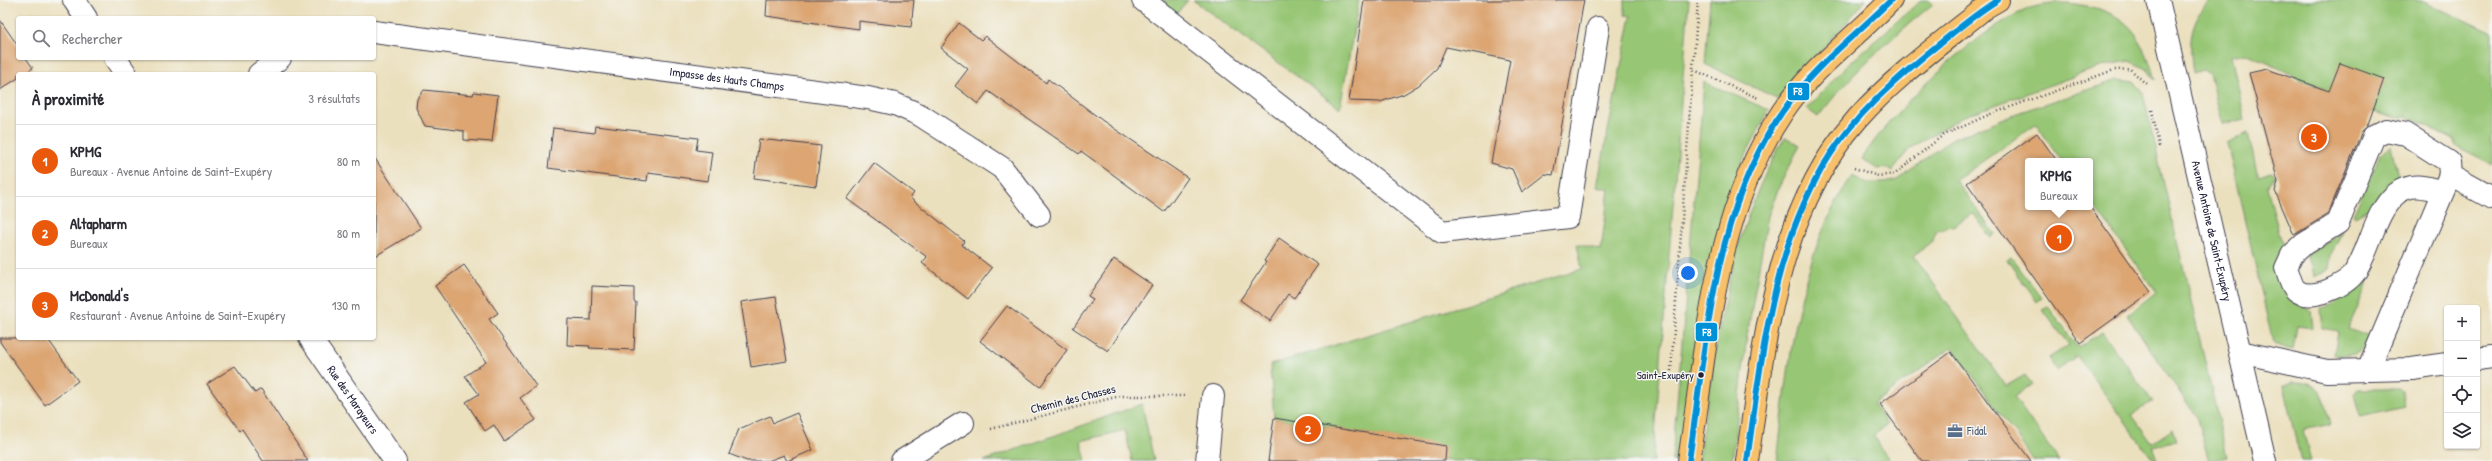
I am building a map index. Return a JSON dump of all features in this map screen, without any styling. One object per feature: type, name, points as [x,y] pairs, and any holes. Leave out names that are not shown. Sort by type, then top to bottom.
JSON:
[{"type":"main road","points":[[1689,461],[1714,294],[1734,210],[1756,156],[1788,104],[1816,72],[1891,0]]},
{"type":"main road","points":[[1747,461],[1775,291],[1789,241],[1806,199],[1830,154],[1858,117],[1903,75],[1986,7],[1998,0]]},
{"type":"street","points":[[74,0],[85,16]]},
{"type":"street","points":[[1143,0],[1442,232],[1568,217],[1598,28]]},
{"type":"street","name":"Avenue Antoine de Saint-Exupéry","points":[[2158,0],[2265,461]]},
{"type":"street","name":"Impasse des Hauts Champs","points":[[376,32],[860,96],[895,104],[948,132],[1002,168],[1039,215]]},
{"type":"street","points":[[116,60],[125,72]]},
{"type":"street","points":[[262,72],[277,60]]},
{"type":"street","points":[[2368,370],[2446,184],[2449,162],[2404,134],[2386,130],[2374,136],[2338,223],[2304,244],[2292,255],[2286,268],[2295,290],[2303,295],[2323,293],[2355,273],[2385,207],[2397,193],[2419,184],[2446,184],[2492,198]]},
{"type":"street","name":"Rue des Marayeurs","points":[[311,340],[395,461]]},
{"type":"street","points":[[2240,352],[2327,371],[2412,370],[2444,365]]},
{"type":"street","points":[[2480,359],[2492,357]]},
{"type":"street","points":[[1207,461],[1213,396]]},
{"type":"street","points":[[902,461],[963,423]]},
{"type":"path","points":[[1670,373],[1694,70],[1698,0]]},
{"type":"path","points":[[1861,172],[1878,176],[1894,174],[1942,136],[1988,115],[2114,70],[2130,69],[2147,84],[2148,92]]},
{"type":"path","points":[[1694,70],[1765,101]]},
{"type":"path","points":[[2151,107],[2159,146],[2190,140]]},
{"type":"path","name":"Chemin des Chasses","points":[[963,423],[993,429],[1120,396],[1213,396]]},
{"type":"green space","points":[[1163,0],[1188,0],[1174,17]]},
{"type":"green space","points":[[1193,0],[1359,0],[1340,108]]},
{"type":"green space","points":[[1625,0],[1689,0],[1653,461],[1432,461],[1412,441],[1274,418],[1270,365],[1582,269],[1577,244],[1601,250],[1609,189],[1597,186],[1631,16],[1625,15]]},
{"type":"green space","points":[[1710,0],[1866,0],[1778,99],[1705,64]]},
{"type":"green space","points":[[1921,0],[1929,0],[1933,4],[1872,57],[1844,85],[1818,117],[1807,109],[1840,72]]},
{"type":"green space","points":[[2210,0],[2422,0],[2492,33],[2492,164],[2456,146],[2453,139],[2406,116],[2398,118],[2350,104],[2351,102],[2246,53],[2231,56],[2245,119],[2223,124],[2209,74],[2203,70],[2193,73],[2191,43],[2194,25]]},
{"type":"green space","points":[[2067,3],[2102,10],[2116,16],[2127,24],[2136,34],[2143,47],[2155,80],[2147,69],[2129,61],[2103,66],[1962,117],[1910,148],[1892,172],[1886,168],[1877,169],[1862,159],[1892,119],[1913,96],[1936,74],[1985,34],[2008,19],[2033,7]]},
{"type":"green space","points":[[2118,80],[2135,82],[2143,93],[2227,457],[2209,461],[2196,416],[2127,315],[2156,292],[2093,204],[2093,158],[2060,158],[2036,124],[1956,180],[1995,234],[1991,238],[1973,213],[1955,225],[1937,230],[1932,241],[1914,256],[2006,386],[2025,375],[2032,384],[2014,397],[2059,461],[2034,461],[1952,347],[1873,404],[1887,425],[1873,436],[1890,461],[1777,461],[1791,350],[1807,277],[1818,242],[1833,208],[1852,176],[1867,183],[1885,183],[1897,180],[1950,140],[2017,113]]},
{"type":"green space","points":[[1704,82],[1769,110],[1740,166],[1726,207],[1682,461],[1672,461]]},
{"type":"green space","points":[[2248,133],[2258,176],[2271,172],[2274,175],[2267,187],[2283,248],[2277,267],[2282,290],[2291,301],[2311,311],[2313,328],[2297,326],[2293,349],[2273,343],[2227,143]]},
{"type":"green space","points":[[1785,137],[1800,145],[1779,187],[1768,216],[1747,336],[1732,461],[1698,461],[1718,336],[1736,253],[1749,213],[1765,175]]},
{"type":"green space","points":[[2391,145],[2399,182],[2373,206],[2355,216],[2353,215],[2381,154]]},
{"type":"green space","points":[[2343,232],[2331,254],[2329,270],[2314,277],[2312,265],[2306,256]]},
{"type":"green space","points":[[2011,257],[2042,298],[2037,302],[2007,260]]},
{"type":"green space","points":[[2360,277],[2369,280],[2348,329],[2370,337],[2360,351],[2351,355],[2334,355],[2338,331],[2322,328],[2320,309],[2335,303]]},
{"type":"green space","points":[[2048,306],[2078,348],[2102,332],[2153,402],[2132,415],[2152,443],[2173,429],[2177,440],[2153,446],[2158,461],[2154,461],[2077,356],[2056,370],[2049,358],[2069,345],[2042,309]]},
{"type":"green space","points":[[2293,382],[2311,385],[2317,388],[2324,399],[2331,424],[2303,430],[2311,461],[2301,461],[2283,386]]},
{"type":"green space","points":[[2358,389],[2400,389],[2403,392],[2405,407],[2360,417],[2354,394]]},
{"type":"green space","points":[[1142,404],[1154,461],[1132,461],[1125,430],[1081,441],[1086,461],[984,461]]},
{"type":"building","points":[[767,0],[914,0],[911,27],[859,21],[859,29],[766,16]]},
{"type":"building","points":[[1364,0],[1584,0],[1553,175],[1545,174],[1522,192],[1512,169],[1491,163],[1510,60],[1446,47],[1437,68],[1419,85],[1404,94],[1380,102],[1349,101]]},
{"type":"building","points":[[0,20],[16,43],[16,60],[27,60],[33,68],[27,72],[16,72],[16,79],[0,90]]},
{"type":"building","points":[[959,23],[981,40],[985,36],[1046,83],[1048,79],[1103,121],[1188,178],[1164,212],[1081,151],[1079,154],[988,91],[978,104],[955,86],[968,69],[941,48]]},
{"type":"building","points":[[2340,63],[2384,79],[2367,127],[2362,131],[2328,214],[2294,235],[2275,191],[2278,182],[2249,73],[2267,69],[2329,91]]},
{"type":"building","points":[[424,90],[473,95],[474,92],[498,95],[492,142],[464,140],[464,131],[425,126],[416,108],[417,99]]},
{"type":"building","points":[[595,126],[698,138],[696,150],[712,152],[708,181],[648,173],[647,181],[548,168],[553,128],[594,133]]},
{"type":"building","points":[[2037,133],[2055,158],[2025,158],[2025,210],[2092,210],[2151,292],[2080,343],[1967,183]]},
{"type":"building","points":[[759,139],[821,146],[816,186],[754,178]]},
{"type":"building","points":[[376,160],[421,228],[376,256]]},
{"type":"building","points":[[874,163],[914,193],[910,198],[964,241],[962,245],[992,268],[968,299],[922,263],[927,257],[847,199]]},
{"type":"building","points":[[1279,238],[1318,265],[1294,298],[1288,294],[1270,321],[1240,300],[1266,262],[1264,261]]},
{"type":"building","points":[[1114,259],[1152,285],[1108,351],[1073,328],[1093,299],[1088,296]]},
{"type":"building","points":[[464,265],[498,313],[489,319],[536,386],[520,398],[536,420],[504,441],[494,425],[485,431],[466,402],[479,394],[465,376],[486,362],[435,286]]},
{"type":"building","points":[[592,286],[634,288],[634,302],[636,302],[634,350],[589,348],[590,346],[567,345],[568,319],[591,320]]},
{"type":"building","points":[[776,297],[787,361],[751,367],[741,302]]},
{"type":"building","points":[[1007,306],[1067,350],[1040,387],[980,341]]},
{"type":"building","points":[[0,338],[16,338],[16,340],[48,340],[78,381],[45,405],[0,342]]},
{"type":"building","name":"Fidal","points":[[1951,352],[2031,461],[1922,461],[1880,404]]},
{"type":"building","points":[[235,366],[255,393],[261,389],[308,461],[263,461],[242,429],[240,431],[207,384]]},
{"type":"building","points":[[797,413],[813,450],[787,461],[784,455],[768,461],[747,461],[729,454],[739,429],[770,416],[773,423]]},
{"type":"building","points":[[1274,418],[1446,446],[1445,461],[1268,461]]},
{"type":"transit line","name":"F8","points":[[1689,461],[1709,318],[1718,270],[1730,223],[1746,178],[1767,136],[1794,96],[1816,70],[1891,0]]},
{"type":"transit line","name":"F8","points":[[1747,461],[1758,382],[1772,303],[1782,264],[1795,226],[1810,190],[1840,140],[1875,100],[1928,53],[1998,0]]},
{"type":"place","name":"McDonald's","points":[[2314,137]]},
{"type":"place","name":"KPMG","points":[[2059,238]]},
{"type":"place","name":"Saint-Exupéry","points":[[1701,375]]},
{"type":"place","name":"Altapharm","points":[[1308,429]]},
{"type":"place","name":"Fidal","points":[[1955,431]]}]
